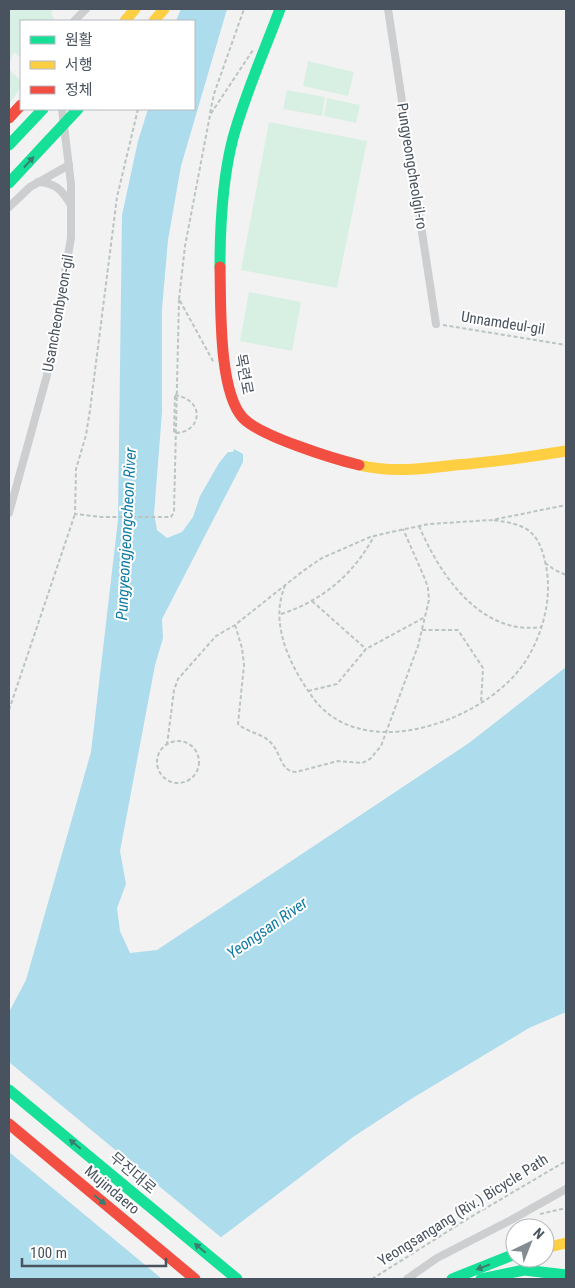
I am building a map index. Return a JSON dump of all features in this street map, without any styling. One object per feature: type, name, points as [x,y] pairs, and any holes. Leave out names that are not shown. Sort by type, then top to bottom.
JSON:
[{"type":"main road","points":[[126,20],[135,9]]},
{"type":"main road","points":[[155,20],[164,9]]},
{"type":"main road","name":"목련로","points":[[280,9],[236,126],[229,156],[221,216],[220,269],[224,357],[230,393],[235,405],[243,417],[251,424],[271,435],[328,457],[376,468],[409,470],[508,460],[566,451]]},
{"type":"main road","points":[[9,145],[42,110]]},
{"type":"main road","points":[[9,183],[77,110]]},
{"type":"main road","name":"무진대로","points":[[9,1090],[237,1279]]},
{"type":"main road","name":"Mujindaero","points":[[9,1124],[196,1279]]},
{"type":"main road","points":[[452,1279],[505,1258]]},
{"type":"main road","points":[[481,1279],[524,1270],[563,1274]]},
{"type":"street","points":[[75,20],[86,9]]},
{"type":"street","name":"Pungyeongcheolgil-ro","points":[[388,9],[436,324]]},
{"type":"street","name":"Usancheonbyeon-gil","points":[[9,513],[47,375],[71,238],[72,207],[62,110]]},
{"type":"street","points":[[9,207],[22,193],[69,165]]},
{"type":"street","points":[[38,182],[54,185],[72,207]]},
{"type":"street","points":[[406,1279],[438,1258],[566,1189]]},
{"type":"path","points":[[75,514],[101,517],[172,517],[175,507],[179,299],[185,246],[214,94],[244,9]]},
{"type":"path","points":[[210,115],[253,50]]},
{"type":"path","points":[[9,710],[75,514],[76,469],[86,435],[90,410],[117,197],[138,110]]},
{"type":"path","points":[[179,299],[216,367]]},
{"type":"path","name":"Unnamdeul-gil","points":[[436,324],[566,345]]},
{"type":"path","points":[[177,396],[193,403],[196,416],[190,429],[177,433]]},
{"type":"path","points":[[167,745],[173,742],[186,743],[197,752],[199,767],[192,779],[178,784],[171,782],[161,774],[158,761],[162,749],[167,745],[174,690],[178,680],[216,636],[235,625],[322,558],[374,536],[403,529],[454,522],[492,520],[566,505]]},
{"type":"path","points":[[285,586],[280,605],[282,629],[287,652],[297,675],[308,691],[335,718],[358,730],[386,732],[417,729],[462,715],[481,704],[519,671],[534,648],[545,616],[548,596],[545,563],[543,552],[534,534],[520,525],[492,520]]},
{"type":"path","points":[[419,526],[448,579],[466,600],[489,616],[510,625],[534,628],[541,626]]},
{"type":"path","points":[[235,625],[242,648],[244,665],[238,724],[242,728],[266,737],[274,745],[284,768],[289,772],[296,772],[338,761],[362,763],[370,759],[381,746],[413,660],[429,600],[428,588],[403,529]]},
{"type":"path","points":[[281,614],[312,601],[338,582],[352,569],[374,536]]},
{"type":"path","points":[[545,563],[566,575]]},
{"type":"path","points":[[312,601],[366,648]]},
{"type":"path","points":[[308,691],[337,684],[366,648],[425,617]]},
{"type":"path","points":[[422,630],[458,630],[483,668],[481,704]]},
{"type":"path","name":"Yeongsangang (Riv.) Bicycle Path","points":[[372,1279],[469,1218],[566,1161]]},
{"type":"green space","points":[[9,9],[54,9],[51,13],[54,20],[20,20],[20,57],[14,52],[9,64]]},
{"type":"green space","points":[[308,61],[354,72],[348,96],[303,86]]},
{"type":"green space","points":[[9,69],[20,80],[20,88],[9,103]]},
{"type":"green space","points":[[287,90],[325,97],[322,116],[283,109]]},
{"type":"green space","points":[[327,98],[360,105],[356,123],[324,116]]},
{"type":"green space","points":[[269,122],[367,141],[337,288],[241,270]]},
{"type":"green space","points":[[249,292],[301,302],[292,351],[240,341]]},
{"type":"water","points":[[181,9],[227,9],[181,166],[168,240],[162,309],[162,412],[154,514],[157,530],[167,538],[182,532],[193,517],[200,496],[219,463],[228,452],[233,452],[234,449],[243,454],[243,462],[162,619],[163,638],[155,665],[120,851],[126,884],[117,908],[120,931],[130,953],[157,950],[469,743],[566,667],[566,1012],[529,1028],[411,1099],[353,1137],[166,1279],[9,1279],[9,1012],[26,980],[91,752],[118,520],[122,215],[138,141],[148,110],[195,110],[195,20],[176,20]]},
{"type":"pier","points":[[9,1062],[223,1239],[170,1279],[162,1279],[9,1152]]},
{"type":"traffic: fast","points":[[220,267],[222,202],[229,154],[243,105],[280,9]]},
{"type":"traffic: fast","points":[[9,145],[42,110]]},
{"type":"traffic: fast","points":[[49,140],[77,110]]},
{"type":"traffic: fast","points":[[9,183],[49,140]]},
{"type":"traffic: fast","points":[[9,1090],[237,1279]]},
{"type":"traffic: fast","points":[[452,1279],[505,1258]]},
{"type":"traffic: fast","points":[[481,1279],[524,1270],[566,1275]]},
{"type":"traffic: slow","points":[[126,20],[135,9]]},
{"type":"traffic: slow","points":[[155,20],[164,9]]},
{"type":"traffic: slow","points":[[359,465],[395,470],[419,469],[497,461],[566,451]]},
{"type":"traffic: slow","points":[[555,1246],[566,1243]]},
{"type":"traffic: jam","points":[[9,118],[20,106]]},
{"type":"traffic: jam","points":[[220,267],[221,324],[225,368],[235,405],[243,418],[252,425],[281,439],[333,458],[359,465]]},
{"type":"traffic: jam","points":[[9,1124],[195,1279]]},
{"type":"water label","name":"Pungyeongjeongcheon River","points":[[126,534]]},
{"type":"water label","name":"Yeongsan River","points":[[267,928]]}]
